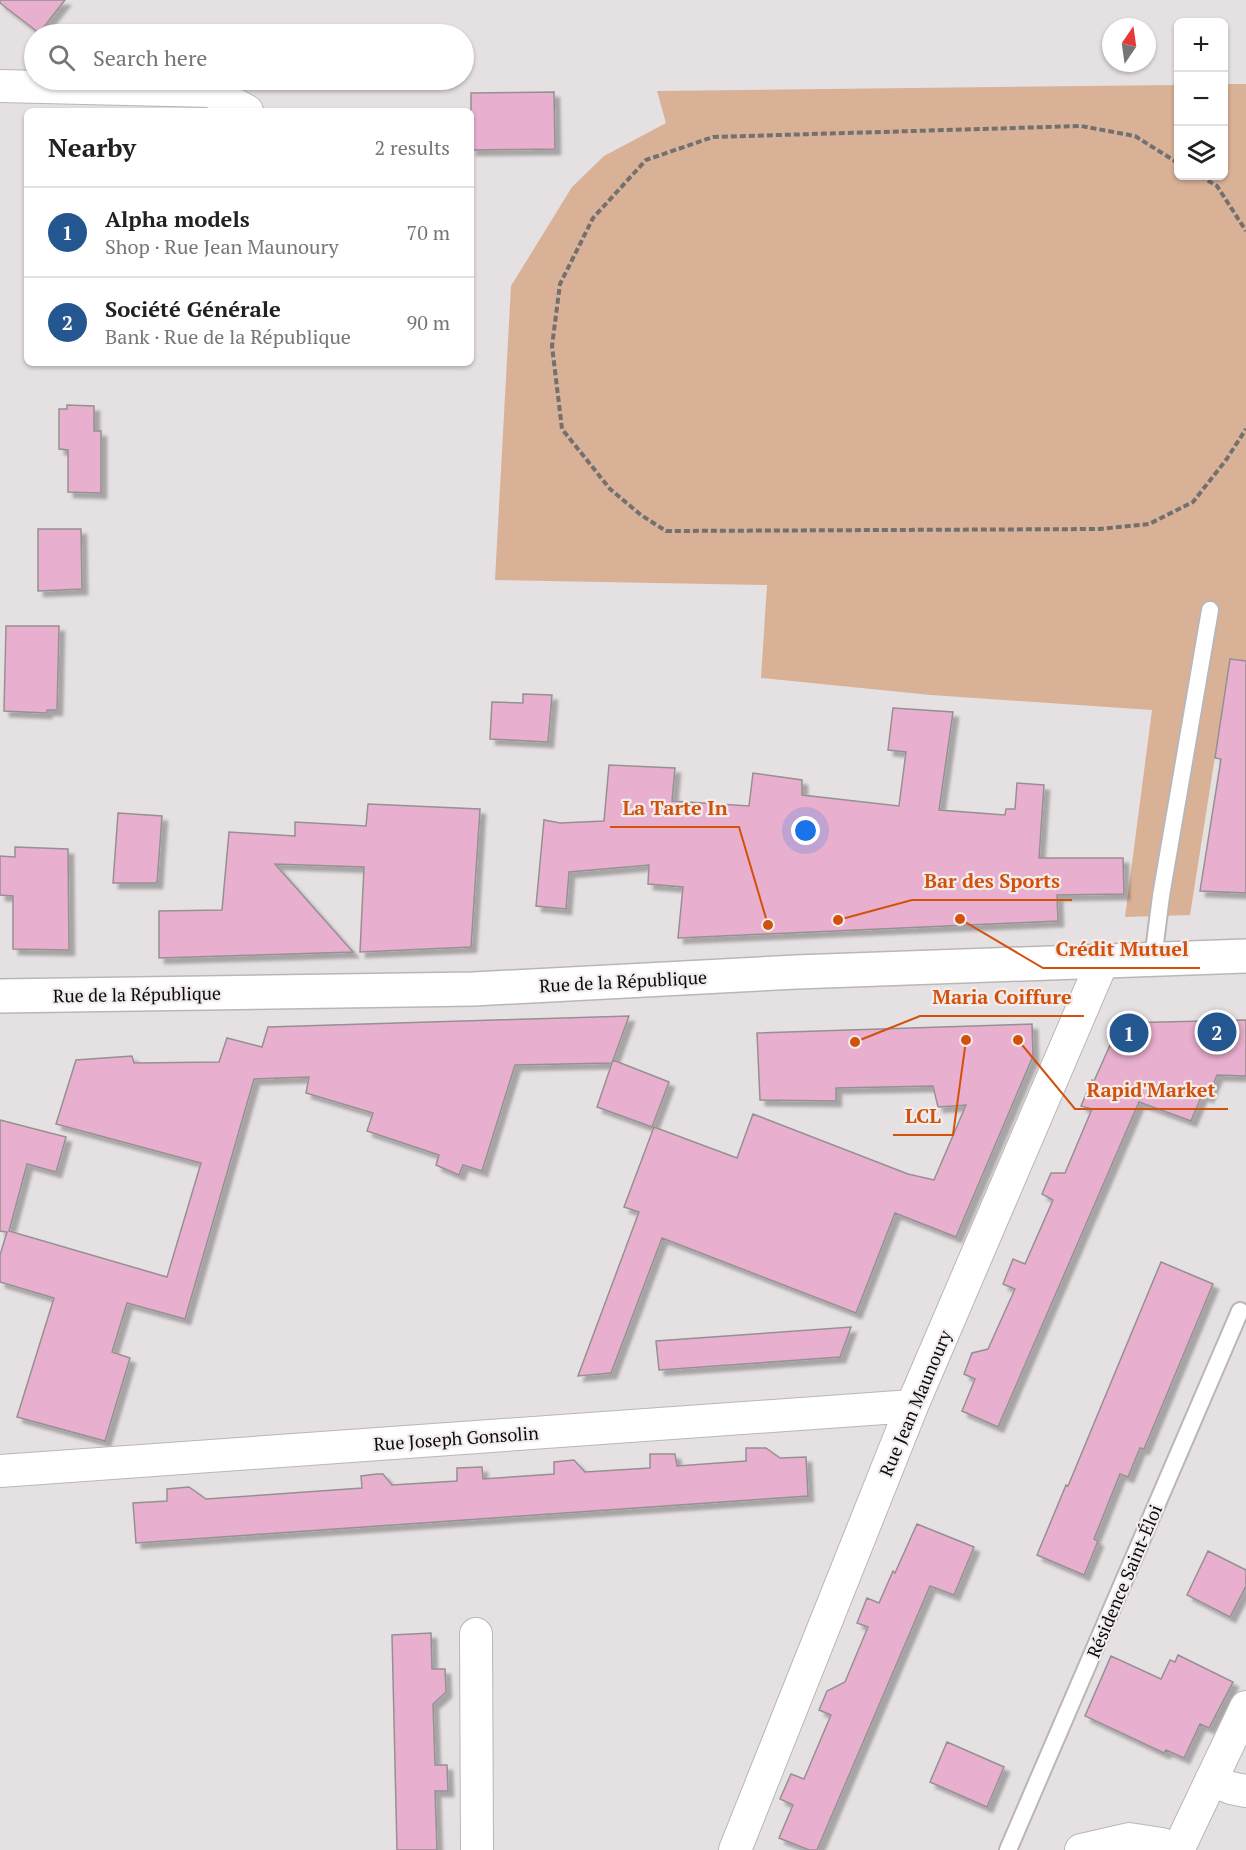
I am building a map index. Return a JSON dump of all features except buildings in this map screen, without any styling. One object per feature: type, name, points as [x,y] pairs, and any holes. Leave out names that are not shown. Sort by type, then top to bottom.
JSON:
[{"type":"main road","name":"Rue de la République","points":[[0,996],[473,989],[796,972],[1246,956]]},
{"type":"street","points":[[0,86],[24,87]]},
{"type":"street","points":[[170,90],[212,91],[242,108]]},
{"type":"street","name":"Rue Jean Maunoury","points":[[735,1850],[912,1406],[1103,960]]},
{"type":"street","name":"Rue Joseph Gonsolin","points":[[0,1471],[912,1406]]},
{"type":"street","points":[[476,1634],[477,1850]]},
{"type":"street","points":[[1082,1850],[1129,1839],[1162,1844],[1178,1850],[1246,1707]]},
{"type":"street","points":[[1211,1780],[1246,1791]]},
{"type":"lane","points":[[1153,959],[1161,897],[1210,610]]},
{"type":"lane","name":"Résidence Saint-Éloi","points":[[1008,1850],[1240,1311]]},
{"type":"path","points":[[1174,159],[1135,136],[1081,126],[713,137],[646,160],[593,219],[560,284],[552,346],[562,429],[610,489],[640,515],[666,531],[1099,530],[1149,524],[1193,502],[1226,460],[1246,429]]},
{"type":"path","points":[[1207,180],[1217,186],[1246,231]]},
{"type":"shaded area","points":[[1228,84],[1246,84],[1246,670],[1229,668],[1190,915],[1125,917],[1152,710],[931,695],[761,678],[767,585],[495,580],[511,286],[572,187],[604,156],[666,123],[657,91],[1174,85],[1174,180],[1228,180]]},
{"type":"place","name":"Crédit Mutuel","points":[[960,919]]},
{"type":"place","name":"Bar des Sports","points":[[838,920]]},
{"type":"place","name":"La Tarte In","points":[[768,925]]},
{"type":"place","name":"Société Générale","points":[[1217,1032]]},
{"type":"place","name":"Alpha models","points":[[1129,1033]]},
{"type":"place","name":"LCL","points":[[966,1040]]},
{"type":"place","name":"Rapid'Market","points":[[1018,1040]]},
{"type":"place","name":"Maria Coiffure","points":[[855,1042]]}]
